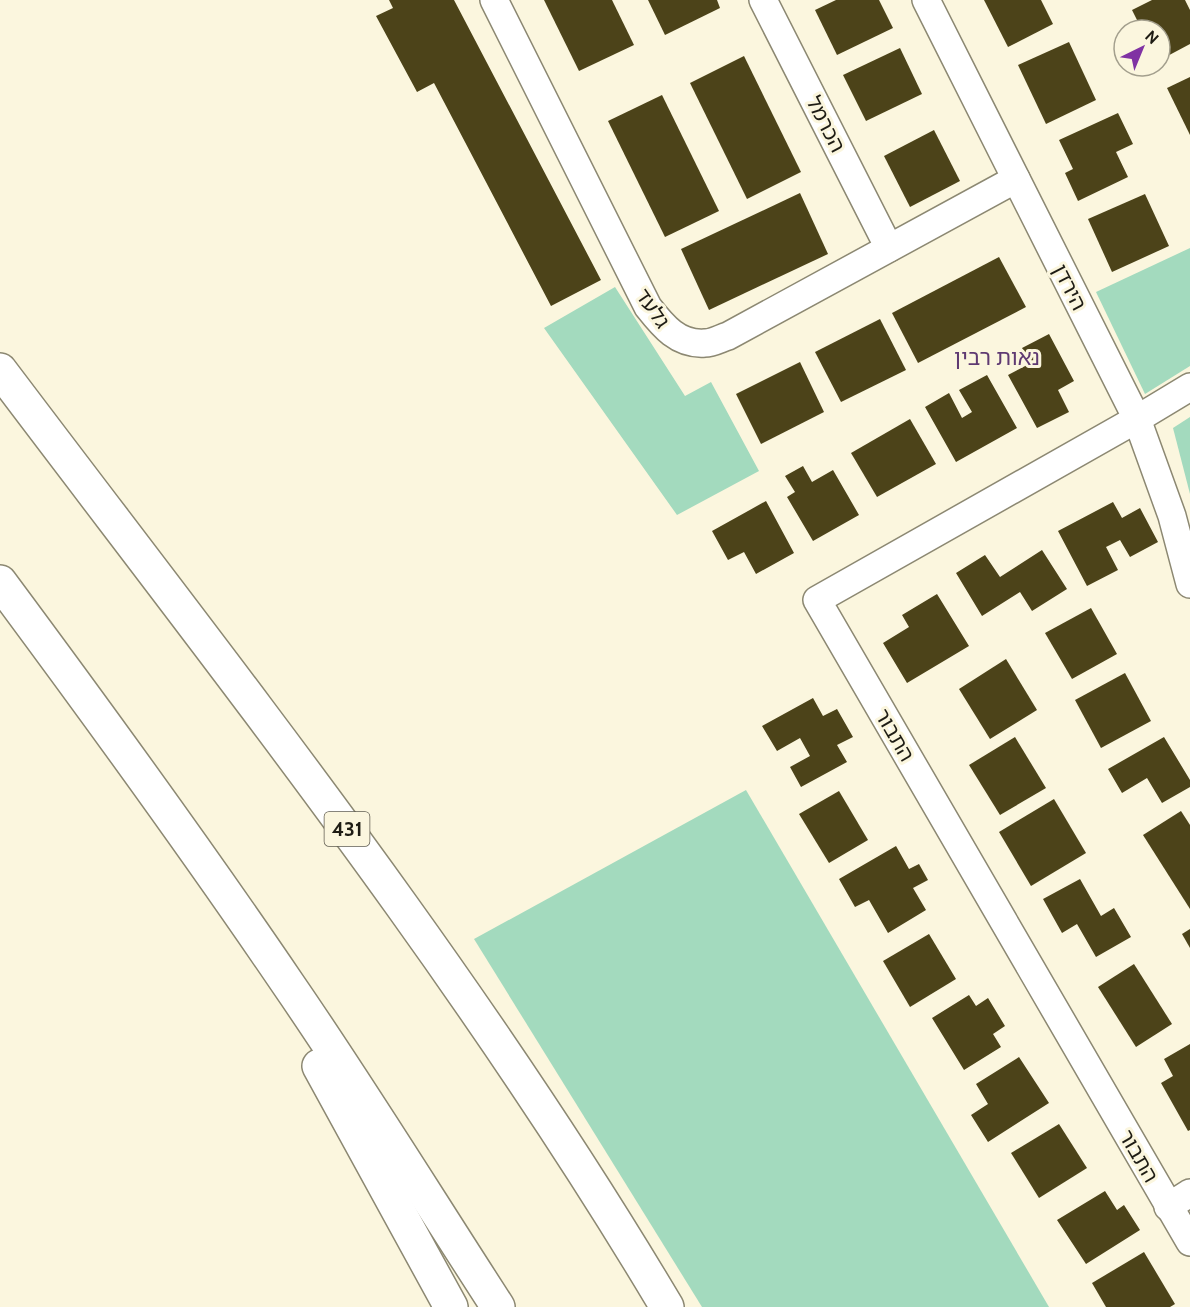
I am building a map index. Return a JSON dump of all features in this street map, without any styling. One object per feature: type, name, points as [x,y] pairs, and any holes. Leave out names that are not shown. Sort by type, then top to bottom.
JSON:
[{"type":"highway","name":"431","points":[[0,370],[361,849],[537,1101],[668,1307]]},
{"type":"highway","points":[[0,582],[150,784],[341,1062],[498,1307]]},
{"type":"highway","points":[[202,861],[346,1115],[451,1307]]},
{"type":"street","name":"גלעד","points":[[494,0],[648,307],[673,335],[687,341],[706,344],[728,336],[1016,179]]},
{"type":"street","name":"הכרמל","points":[[763,0],[889,249]]},
{"type":"street","name":"הירדן","points":[[926,0],[1137,420],[1172,516],[1190,584]]},
{"type":"street","name":"התבור","points":[[1190,387],[1137,420],[817,600],[1179,1200],[1190,1242]]},
{"type":"green space","points":[[1190,248],[1190,366],[1145,394],[1096,292]]},
{"type":"green space","points":[[615,287],[685,396],[711,382],[759,471],[677,515],[544,328]]},
{"type":"green space","points":[[1190,417],[1190,494],[1173,428]]},
{"type":"green space","points":[[746,790],[1049,1307],[702,1307],[474,939]]},
{"type":"building","points":[[389,0],[454,0],[601,280],[551,306],[434,83],[417,92],[376,16],[393,8]]},
{"type":"building","points":[[544,0],[612,0],[634,45],[579,71]]},
{"type":"building","points":[[648,0],[717,0],[720,8],[665,35]]},
{"type":"building","points":[[836,0],[879,0],[893,28],[837,55],[815,10]]},
{"type":"building","points":[[984,0],[1041,0],[1053,24],[1008,47]]},
{"type":"building","points":[[1152,0],[1185,0],[1190,10],[1190,44],[1172,54],[1172,18],[1136,18],[1132,10]]},
{"type":"building","points":[[1069,42],[1096,100],[1046,124],[1018,65]]},
{"type":"building","points":[[900,48],[922,94],[866,121],[843,75]]},
{"type":"building","points":[[744,56],[801,172],[747,199],[690,83]]},
{"type":"building","points":[[1190,77],[1190,135],[1167,88]]},
{"type":"building","points":[[662,95],[719,211],[665,237],[608,121]]},
{"type":"building","points":[[1118,113],[1133,144],[1116,152],[1128,177],[1078,201],[1065,173],[1073,169],[1059,140]]},
{"type":"building","points":[[934,130],[960,181],[910,207],[884,156]]},
{"type":"building","points":[[800,193],[828,254],[709,310],[681,249]]},
{"type":"building","points":[[1145,194],[1169,246],[1112,272],[1088,219]]},
{"type":"building","points":[[999,257],[1026,307],[918,363],[892,313]]},
{"type":"building","points":[[880,319],[906,370],[841,402],[815,352]]},
{"type":"building","points":[[1049,334],[1074,381],[1058,390],[1069,412],[1037,428],[1008,375],[1031,363],[1022,348]]},
{"type":"building","points":[[800,362],[824,412],[761,444],[736,394]]},
{"type":"building","points":[[987,375],[1017,428],[956,462],[925,407],[949,393],[962,418],[972,412],[959,390]]},
{"type":"building","points":[[910,419],[936,464],[877,497],[851,453]]},
{"type":"building","points":[[803,466],[812,482],[833,470],[859,515],[813,541],[787,497],[795,492],[785,476]]},
{"type":"building","points":[[766,501],[794,553],[756,574],[744,552],[728,560],[712,531]]},
{"type":"building","points":[[1113,502],[1122,518],[1140,508],[1158,542],[1130,557],[1120,540],[1106,547],[1118,570],[1087,586],[1058,531]]},
{"type":"building","points":[[1042,550],[1067,589],[1032,611],[1020,592],[982,616],[956,573],[985,555],[1000,577]]},
{"type":"building","points":[[937,594],[969,646],[907,683],[883,643],[909,627],[902,615]]},
{"type":"building","points":[[1091,608],[1117,654],[1072,679],[1045,633]]},
{"type":"building","points":[[1006,659],[1037,710],[990,739],[959,689]]},
{"type":"building","points":[[1125,673],[1151,721],[1101,748],[1075,700]]},
{"type":"building","points":[[813,698],[823,716],[837,709],[853,737],[837,745],[847,762],[801,787],[790,767],[810,756],[800,738],[777,751],[762,726]]},
{"type":"building","points":[[1015,737],[1046,788],[1000,815],[969,765]]},
{"type":"building","points":[[1164,737],[1190,780],[1190,787],[1162,803],[1147,778],[1122,793],[1108,769]]},
{"type":"building","points":[[839,791],[868,840],[829,863],[799,814]]},
{"type":"building","points":[[1054,799],[1086,853],[1031,886],[999,832]]},
{"type":"building","points":[[1181,811],[1190,825],[1190,909],[1143,835]]},
{"type":"building","points":[[896,846],[909,869],[919,864],[928,880],[913,888],[926,910],[888,933],[869,900],[855,907],[839,879]]},
{"type":"building","points":[[1080,879],[1101,916],[1114,908],[1131,937],[1096,957],[1077,924],[1062,933],[1043,899]]},
{"type":"building","points":[[1190,929],[1190,948],[1182,934]]},
{"type":"building","points":[[929,934],[956,979],[910,1007],[883,961]]},
{"type":"building","points":[[1134,964],[1172,1024],[1136,1047],[1098,987]]},
{"type":"building","points":[[969,995],[976,1006],[988,998],[1005,1026],[993,1034],[1001,1047],[964,1070],[932,1018]]},
{"type":"building","points":[[1190,1044],[1190,1130],[1188,1131],[1161,1083],[1173,1076],[1164,1059]]},
{"type":"building","points":[[1019,1057],[1049,1103],[988,1142],[971,1115],[988,1104],[976,1084]]},
{"type":"building","points":[[1059,1124],[1087,1168],[1039,1198],[1011,1153]]},
{"type":"building","points":[[1105,1191],[1117,1210],[1124,1205],[1140,1230],[1086,1264],[1057,1220]]},
{"type":"building","points":[[1144,1252],[1175,1304],[1170,1307],[1106,1307],[1092,1283]]},
{"type":"district","name":"נאות רבין","points":[[997,357]]}]
